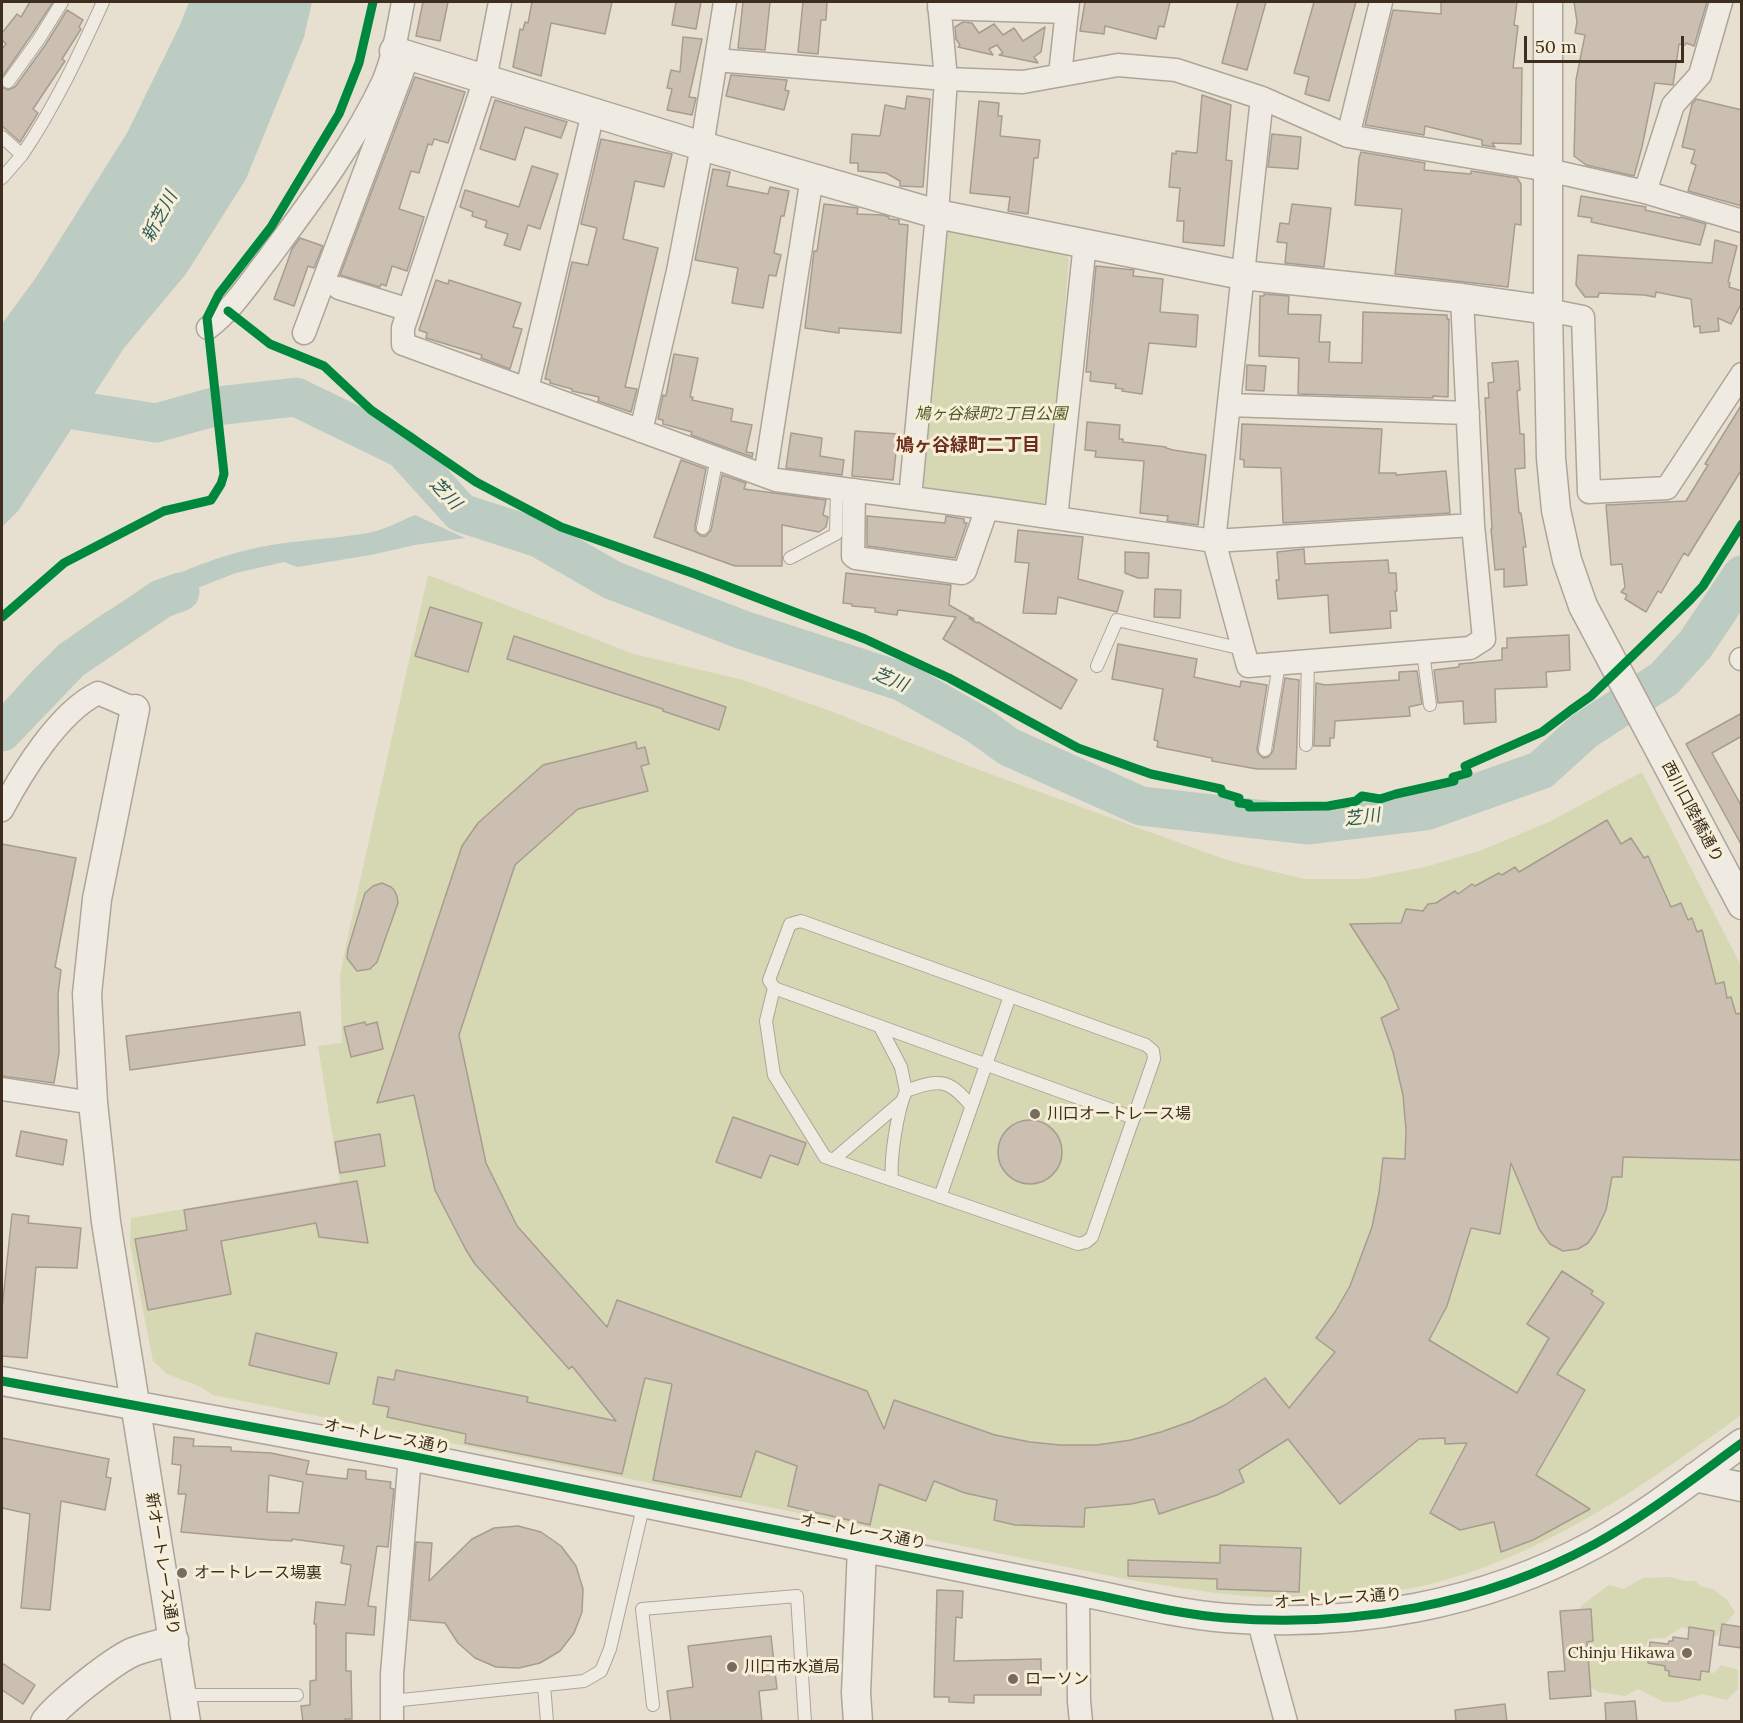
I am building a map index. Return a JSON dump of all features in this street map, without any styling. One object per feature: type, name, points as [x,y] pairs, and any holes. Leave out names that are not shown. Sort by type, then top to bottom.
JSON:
[{"type":"street","points":[[304,333],[401,54],[403,2]]},
{"type":"street","points":[[500,2],[485,79],[403,328],[403,344],[776,480],[1214,541],[1473,525]]},
{"type":"street","points":[[641,431],[678,271],[702,146],[725,2]]},
{"type":"street","points":[[1348,136],[1381,2]]},
{"type":"street","name":"西川口陸橋通り","points":[[1548,2],[1548,310],[1551,458],[1556,510],[1567,560],[1583,606],[1742,905]]},
{"type":"street","points":[[1645,192],[1673,105],[1700,75],[1721,2]]},
{"type":"street","points":[[910,498],[937,214],[946,79],[939,5],[1068,7],[1060,74]]},
{"type":"street","points":[[401,54],[702,146],[937,214],[1242,275],[1462,298],[1583,317],[1589,492],[1667,488],[1742,374]]},
{"type":"street","points":[[208,328],[228,311],[346,151],[383,81],[401,54]]},
{"type":"street","points":[[716,60],[946,79],[1023,82],[1118,64],[1176,70],[1262,98],[1348,136],[1548,170],[1645,192],[1742,221]]},
{"type":"street","points":[[1262,98],[1214,541],[1248,666],[1470,648],[1484,639],[1473,525],[1462,298]]},
{"type":"street","points":[[527,389],[593,113]]},
{"type":"street","points":[[765,476],[812,177]]},
{"type":"street","points":[[1056,518],[1085,243]]},
{"type":"street","points":[[339,288],[409,310]]},
{"type":"street","points":[[1229,405],[1468,413]]},
{"type":"street","points":[[846,489],[853,556],[962,573],[965,571],[987,508]]},
{"type":"street","points":[[2,810],[22,772],[58,727],[88,698],[98,693],[135,709]]},
{"type":"street","name":"新オートレース通り","points":[[135,709],[97,898],[87,994],[93,1102],[106,1222],[184,1708]]},
{"type":"street","points":[[2,1089],[93,1102]]},
{"type":"street","name":"オートレース通り","points":[[2,1381],[410,1456],[1188,1613],[1225,1618],[1318,1618],[1396,1612],[1448,1602],[1488,1590],[1564,1560],[1597,1543],[1742,1443]]},
{"type":"street","points":[[392,1711],[392,1674],[410,1456]]},
{"type":"street","points":[[1695,1477],[1742,1487]]},
{"type":"street","points":[[858,1722],[856,1693],[862,1547]]},
{"type":"street","points":[[1078,1591],[1081,1722]]},
{"type":"street","points":[[1258,1619],[1286,1722]]},
{"type":"street","points":[[45,1722],[51,1714],[89,1682],[132,1652],[174,1640]]},
{"type":"lane","points":[[8,82],[62,2]]},
{"type":"lane","points":[[2,178],[22,155],[44,122],[68,79],[103,2]]},
{"type":"lane","points":[[2,138],[22,155]]},
{"type":"lane","points":[[703,528],[717,459]]},
{"type":"lane","points":[[790,558],[836,534],[846,489]]},
{"type":"lane","points":[[1097,666],[1117,620],[1243,649]]},
{"type":"lane","points":[[1423,652],[1430,705]]},
{"type":"lane","points":[[1306,745],[1308,661]]},
{"type":"lane","points":[[1265,750],[1279,664]]},
{"type":"lane","points":[[774,988],[766,1021],[774,1075],[825,1157],[833,1160],[1078,1244],[1086,1242],[1092,1237],[1134,1118],[1154,1059],[1153,1051],[1146,1045],[801,921],[790,924],[769,980],[774,988],[1134,1118]]},
{"type":"lane","points":[[940,1197],[1010,996]]},
{"type":"lane","points":[[880,1027],[901,1067],[904,1096],[891,1168],[892,1180]]},
{"type":"lane","points":[[833,1160],[904,1096],[929,1082],[944,1082],[960,1092],[971,1106]]},
{"type":"lane","points":[[392,1711],[584,1681],[601,1671],[610,1649],[644,1503]]},
{"type":"lane","points":[[620,1602],[642,1609],[797,1596],[805,1722]]},
{"type":"lane","points":[[642,1609],[653,1705]]},
{"type":"lane","points":[[544,1686],[547,1722]]},
{"type":"lane","points":[[184,1708],[297,1695]]},
{"type":"green space","name":"鳩ヶ谷緑町2丁目公園","points":[[944,226],[1064,253],[1069,259],[1049,497],[1040,508],[926,490],[920,483]]},
{"type":"green space","name":"川口オートレース場","points":[[428,575],[634,654],[743,680],[833,712],[971,767],[1227,860],[1304,879],[1364,879],[1429,866],[1482,850],[1549,822],[1642,772],[1741,966],[1741,1415],[1629,1493],[1590,1517],[1508,1558],[1466,1574],[1422,1586],[1354,1595],[1275,1598],[1215,1593],[1136,1581],[213,1395],[201,1387],[167,1374],[153,1361],[130,1244],[131,1218],[340,1182],[318,1046],[342,1043],[340,976]]},
{"type":"green space","points":[[1671,1577],[1684,1581],[1695,1581],[1702,1587],[1713,1589],[1727,1600],[1735,1612],[1717,1636],[1709,1637],[1682,1627],[1665,1638],[1649,1639],[1645,1647],[1660,1658],[1686,1669],[1714,1673],[1721,1665],[1738,1670],[1738,1689],[1727,1700],[1702,1694],[1679,1702],[1664,1702],[1638,1689],[1625,1696],[1598,1692],[1587,1685],[1576,1615],[1582,1605],[1609,1585],[1624,1589],[1643,1578]]},
{"type":"water","name":"新芝川","points":[[189,2],[312,2],[304,37],[246,179],[186,274],[124,348],[18,511],[2,527],[2,324],[37,276],[127,133]]},
{"type":"water","points":[[415,515],[465,538],[297,567],[284,562],[236,573],[169,599],[127,621],[73,661],[36,694],[2,737],[2,706],[31,673],[80,630],[134,596],[162,581],[219,558],[277,544],[368,533]]},
{"type":"building","points":[[30,2],[53,2],[2,77],[2,49],[6,44],[2,40],[2,33],[17,14],[21,17]]},
{"type":"building","points":[[423,2],[448,2],[440,41],[416,36]]},
{"type":"building","points":[[532,2],[612,2],[605,34],[551,23],[541,76],[513,67],[520,29],[523,30],[525,22],[528,23]]},
{"type":"building","points":[[676,2],[701,2],[696,29],[672,25]]},
{"type":"building","points":[[743,2],[770,2],[765,50],[738,48]]},
{"type":"building","points":[[803,2],[827,2],[826,20],[821,20],[818,54],[798,52]]},
{"type":"building","points":[[1085,2],[1170,2],[1164,27],[1159,26],[1156,39],[1105,26],[1104,34],[1080,31]]},
{"type":"building","points":[[1238,2],[1266,2],[1247,70],[1222,63]]},
{"type":"building","points":[[1314,2],[1356,2],[1329,101],[1305,94],[1309,77],[1294,73]]},
{"type":"building","points":[[1441,2],[1517,2],[1514,25],[1518,26],[1513,68],[1522,68],[1521,144],[1492,143],[1495,147],[1482,145],[1482,140],[1425,126],[1424,135],[1365,125],[1393,10],[1441,14]]},
{"type":"building","points":[[1574,2],[1707,2],[1694,46],[1686,43],[1685,45],[1679,44],[1673,85],[1655,83],[1634,176],[1586,165],[1574,156],[1576,80],[1585,35],[1575,33],[1577,22]]},
{"type":"building","points":[[67,10],[83,20],[79,27],[81,29],[62,59],[65,61],[33,109],[38,113],[20,142],[2,126],[2,87],[8,90],[15,87]]},
{"type":"building","points":[[963,22],[972,23],[979,33],[994,24],[1003,35],[1014,28],[1023,41],[1045,27],[1041,52],[1034,57],[1038,63],[999,55],[1003,53],[997,45],[989,49],[993,55],[958,47],[960,45],[956,39],[955,27]]},
{"type":"building","points":[[683,37],[702,39],[689,97],[696,98],[692,115],[667,110],[672,89],[667,88],[671,70],[680,72]]},
{"type":"building","points":[[731,75],[787,80],[785,90],[789,91],[784,110],[726,96]]},
{"type":"building","points":[[415,77],[465,92],[448,143],[434,139],[432,145],[428,144],[419,173],[411,171],[399,209],[424,217],[407,271],[392,266],[386,286],[381,284],[380,287],[340,275]]},
{"type":"building","points":[[1202,95],[1231,105],[1226,160],[1232,161],[1224,246],[1183,242],[1184,221],[1177,221],[1180,188],[1169,187],[1172,153],[1176,154],[1176,151],[1197,153]]},
{"type":"building","points":[[907,96],[930,99],[923,187],[900,186],[900,181],[886,173],[858,171],[858,163],[850,163],[852,134],[880,136],[885,105],[905,109]]},
{"type":"building","points":[[1696,99],[1742,110],[1742,206],[1688,191],[1696,165],[1691,163],[1695,150],[1682,147],[1692,104]]},
{"type":"building","points":[[495,100],[567,122],[561,138],[525,127],[515,160],[480,149]]},
{"type":"building","points":[[979,101],[999,103],[998,116],[1002,116],[1000,136],[1040,140],[1038,158],[1034,158],[1028,214],[1008,211],[1010,197],[970,193]]},
{"type":"building","points":[[1272,134],[1301,137],[1298,169],[1268,167]]},
{"type":"building","points":[[601,139],[672,154],[664,187],[635,181],[623,239],[658,248],[625,387],[637,389],[631,412],[598,401],[599,397],[572,391],[572,389],[550,383],[550,380],[545,379],[572,262],[588,265],[597,228],[581,224]]},
{"type":"building","points":[[1361,152],[1425,163],[1424,170],[1471,174],[1471,171],[1517,178],[1521,184],[1521,225],[1515,224],[1508,287],[1395,274],[1402,209],[1355,205]]},
{"type":"building","points":[[532,166],[558,174],[540,229],[528,225],[520,250],[504,245],[508,234],[485,227],[487,221],[472,216],[473,212],[460,207],[465,190],[519,207]]},
{"type":"building","points":[[713,169],[730,172],[727,186],[768,194],[770,187],[789,191],[784,216],[781,216],[774,253],[781,255],[776,276],[769,275],[763,308],[732,303],[738,268],[695,260]]},
{"type":"building","points":[[1581,196],[1646,207],[1645,210],[1706,224],[1700,245],[1591,222],[1592,218],[1578,216]]},
{"type":"building","points":[[824,204],[858,208],[857,214],[883,215],[889,219],[899,220],[899,224],[908,225],[901,333],[839,328],[839,333],[805,328],[814,251],[817,251]]},
{"type":"building","points":[[1292,204],[1331,208],[1324,267],[1285,263],[1287,243],[1277,242],[1280,223],[1289,224]]},
{"type":"building","points":[[300,238],[323,246],[314,268],[308,266],[294,306],[274,299],[292,249]]},
{"type":"building","points":[[1715,240],[1737,246],[1728,282],[1729,287],[1742,291],[1742,302],[1731,324],[1718,318],[1719,331],[1700,333],[1700,326],[1694,327],[1691,299],[1656,292],[1655,297],[1599,293],[1598,297],[1585,297],[1576,285],[1578,255],[1712,263]]},
{"type":"building","points":[[1096,266],[1134,270],[1133,276],[1163,279],[1160,312],[1198,315],[1196,347],[1149,343],[1142,394],[1122,391],[1123,389],[1115,388],[1116,384],[1090,381],[1091,372],[1086,372]]},
{"type":"building","points":[[436,280],[448,284],[449,280],[521,303],[513,327],[522,329],[510,369],[481,358],[482,355],[426,338],[427,333],[419,330]]},
{"type":"building","points":[[1264,294],[1289,296],[1288,314],[1321,315],[1319,342],[1330,342],[1329,362],[1362,363],[1363,312],[1447,315],[1449,319],[1448,397],[1298,394],[1299,358],[1259,356],[1260,296]]},
{"type":"building","points":[[674,354],[698,358],[690,397],[693,397],[692,400],[733,409],[731,421],[752,425],[746,452],[753,453],[752,457],[691,435],[692,432],[663,424],[663,420],[658,419],[663,395],[666,396]]},
{"type":"building","points":[[1518,361],[1520,390],[1517,391],[1520,434],[1524,434],[1525,468],[1515,469],[1519,513],[1521,513],[1526,547],[1523,547],[1527,585],[1504,587],[1504,569],[1495,570],[1485,398],[1489,398],[1488,383],[1494,382],[1492,363]]},
{"type":"building","points":[[1247,365],[1266,366],[1264,391],[1246,390]]},
{"type":"building","points":[[1742,404],[1742,469],[1688,556],[1684,553],[1661,593],[1658,591],[1646,612],[1625,599],[1627,595],[1621,592],[1625,587],[1622,564],[1611,565],[1606,505],[1686,501],[1708,465],[1705,464]]},
{"type":"building","points":[[1087,422],[1120,425],[1119,439],[1123,439],[1123,442],[1206,455],[1198,525],[1167,521],[1168,516],[1140,513],[1144,461],[1095,457],[1096,451],[1085,450]]},
{"type":"building","points":[[1242,424],[1382,429],[1379,473],[1396,473],[1396,475],[1446,471],[1450,513],[1283,523],[1281,468],[1244,467],[1244,460],[1240,459]]},
{"type":"building","points":[[855,431],[898,434],[893,480],[852,476]]},
{"type":"building","points":[[791,433],[822,438],[820,456],[844,460],[842,475],[786,468]]},
{"type":"building","points":[[681,460],[706,469],[695,526],[695,531],[701,536],[706,536],[711,530],[722,475],[746,483],[744,489],[826,500],[823,515],[828,517],[826,527],[819,532],[782,525],[782,566],[735,566],[654,537]]},
{"type":"building","points":[[867,516],[945,523],[946,516],[964,519],[964,523],[967,523],[955,558],[867,546]]},
{"type":"building","points":[[1018,530],[1083,537],[1078,579],[1123,591],[1117,612],[1058,597],[1056,614],[1023,613],[1029,563],[1015,562]]},
{"type":"building","points":[[1304,549],[1305,564],[1388,560],[1389,573],[1396,573],[1397,591],[1395,591],[1397,611],[1390,611],[1391,628],[1330,633],[1328,595],[1278,599],[1277,552]]},
{"type":"building","points":[[1125,552],[1149,553],[1148,578],[1138,578],[1125,573]]},
{"type":"building","points":[[846,573],[951,585],[949,605],[1077,680],[1061,709],[943,639],[956,617],[898,610],[897,615],[875,612],[875,608],[843,603]]},
{"type":"building","points":[[1155,589],[1181,590],[1180,618],[1154,617]]},
{"type":"building","points":[[430,607],[482,623],[468,672],[415,656]]},
{"type":"building","points":[[1569,635],[1570,670],[1546,672],[1547,687],[1495,689],[1496,722],[1464,724],[1463,701],[1438,703],[1434,670],[1459,667],[1459,664],[1502,660],[1502,648],[1507,648],[1507,638]]},
{"type":"building","points":[[514,636],[726,707],[719,730],[663,711],[663,709],[507,659]]},
{"type":"building","points":[[1118,644],[1197,659],[1194,677],[1240,687],[1241,681],[1267,685],[1257,749],[1263,758],[1268,757],[1273,751],[1285,678],[1299,680],[1296,769],[1257,769],[1212,761],[1212,758],[1157,747],[1158,741],[1154,740],[1163,689],[1112,679]]},
{"type":"building","points":[[1417,671],[1422,704],[1409,707],[1410,716],[1335,721],[1334,738],[1330,738],[1330,746],[1314,746],[1316,683],[1325,685],[1399,680],[1399,672]]},
{"type":"building","points":[[1742,713],[1742,736],[1712,753],[1742,807],[1742,846],[1686,744]]},
{"type":"building","points":[[636,742],[637,749],[645,747],[649,764],[641,766],[648,791],[578,809],[515,865],[459,1035],[486,1163],[517,1226],[607,1327],[617,1300],[867,1391],[884,1429],[894,1400],[995,1435],[1060,1445],[1097,1445],[1131,1440],[1192,1421],[1225,1405],[1265,1378],[1289,1408],[1335,1352],[1316,1338],[1350,1286],[1372,1227],[1383,1158],[1405,1159],[1406,1130],[1403,1095],[1393,1052],[1381,1018],[1399,1009],[1386,980],[1350,924],[1401,923],[1406,909],[1423,911],[1428,904],[1436,903],[1455,891],[1458,894],[1472,884],[1475,886],[1499,873],[1502,875],[1515,867],[1519,872],[1607,820],[1621,844],[1631,838],[1644,858],[1648,856],[1671,907],[1681,903],[1688,920],[1692,918],[1697,932],[1702,930],[1716,984],[1724,982],[1727,998],[1731,997],[1736,1014],[1742,1013],[1742,1160],[1623,1157],[1622,1177],[1612,1177],[1606,1210],[1595,1233],[1588,1243],[1578,1249],[1563,1251],[1550,1244],[1539,1229],[1511,1163],[1500,1234],[1471,1228],[1447,1306],[1429,1340],[1517,1393],[1549,1338],[1527,1324],[1562,1271],[1593,1291],[1591,1294],[1604,1303],[1557,1374],[1585,1390],[1536,1475],[1590,1509],[1533,1540],[1501,1552],[1494,1522],[1460,1530],[1430,1513],[1467,1443],[1445,1444],[1445,1438],[1419,1439],[1340,1504],[1288,1439],[1239,1470],[1244,1482],[1217,1495],[1159,1514],[1154,1499],[1131,1504],[1085,1508],[1084,1527],[1015,1525],[994,1520],[997,1500],[965,1493],[934,1481],[926,1501],[879,1484],[870,1525],[788,1506],[797,1466],[756,1451],[741,1497],[653,1480],[672,1384],[645,1378],[622,1474],[465,1443],[466,1434],[387,1417],[389,1407],[373,1404],[378,1377],[394,1380],[396,1370],[528,1397],[527,1402],[616,1421],[572,1366],[569,1369],[475,1264],[466,1250],[435,1190],[414,1095],[377,1103],[462,846],[478,823],[543,765]]},
{"type":"building","points":[[2,844],[76,858],[55,967],[61,970],[58,995],[59,1053],[54,1083],[2,1076]]},
{"type":"building","points":[[382,883],[394,890],[398,903],[377,962],[370,969],[357,971],[347,958],[348,949],[365,893],[373,886]]},
{"type":"building","points":[[300,1012],[305,1045],[130,1070],[126,1036]]},
{"type":"building","points":[[365,1022],[366,1025],[377,1022],[383,1049],[351,1057],[344,1027]]},
{"type":"building","points":[[733,1117],[806,1143],[798,1165],[770,1155],[761,1178],[716,1162]]},
{"type":"building","points":[[1030,1120],[1048,1125],[1053,1129],[1057,1134],[1062,1152],[1057,1170],[1053,1175],[1048,1179],[1030,1184],[1012,1179],[1007,1175],[1003,1170],[998,1152],[1003,1134],[1007,1129],[1012,1125]]},
{"type":"building","points":[[21,1131],[67,1140],[63,1165],[16,1156]]},
{"type":"building","points":[[380,1134],[385,1166],[340,1173],[335,1142]]},
{"type":"building","points":[[357,1181],[368,1243],[319,1237],[316,1223],[221,1241],[231,1294],[148,1310],[135,1239],[187,1230],[184,1210]]},
{"type":"building","points":[[12,1214],[29,1216],[28,1223],[81,1228],[77,1268],[36,1267],[27,1358],[2,1356],[2,1309]]},
{"type":"building","points":[[256,1333],[337,1353],[329,1384],[249,1365]]},
{"type":"building","points":[[174,1437],[194,1439],[193,1446],[231,1447],[231,1451],[271,1453],[309,1461],[306,1474],[347,1479],[348,1469],[366,1471],[366,1479],[391,1482],[390,1488],[394,1489],[388,1547],[377,1546],[368,1606],[376,1607],[374,1635],[346,1633],[346,1671],[351,1671],[352,1719],[345,1719],[345,1722],[303,1722],[301,1706],[310,1705],[310,1681],[316,1680],[316,1624],[314,1624],[316,1602],[345,1605],[351,1565],[341,1563],[344,1546],[292,1539],[292,1541],[270,1540],[181,1532],[186,1494],[178,1494],[181,1465],[172,1464]],"holes":[[[269,1475],[303,1482],[299,1513],[267,1512]]]},
{"type":"building","points":[[2,1438],[109,1459],[106,1477],[111,1478],[105,1510],[61,1501],[50,1610],[21,1608],[30,1514],[2,1508]]},
{"type":"building","points":[[518,1526],[541,1532],[561,1546],[576,1566],[583,1589],[582,1612],[574,1633],[560,1651],[540,1663],[519,1668],[496,1667],[475,1658],[458,1643],[445,1623],[410,1620],[416,1542],[432,1543],[429,1581],[472,1539],[494,1528]]},
{"type":"building","points":[[1220,1545],[1301,1548],[1299,1592],[1217,1589],[1217,1579],[1128,1576],[1128,1560],[1220,1563]]},
{"type":"building","points":[[937,1590],[963,1591],[962,1618],[956,1617],[954,1661],[1041,1659],[1041,1695],[974,1695],[974,1703],[949,1702],[949,1697],[934,1697]]},
{"type":"building","points":[[1591,1609],[1593,1641],[1587,1642],[1591,1696],[1550,1699],[1548,1672],[1565,1671],[1560,1611]]},
{"type":"building","points":[[1722,1624],[1742,1627],[1742,1648],[1719,1645]]},
{"type":"building","points":[[1689,1627],[1714,1631],[1709,1672],[1701,1671],[1700,1680],[1669,1676],[1669,1671],[1665,1670],[1665,1666],[1648,1663],[1650,1642],[1668,1644],[1669,1641],[1673,1641],[1673,1637],[1688,1639]]},
{"type":"building","name":"川口市水道局","points":[[771,1636],[777,1689],[759,1691],[762,1722],[671,1722],[667,1691],[693,1687],[688,1646]]},
{"type":"building","points":[[2,1663],[35,1685],[23,1704],[2,1690]]},
{"type":"building","points":[[1635,1701],[1637,1722],[1606,1722],[1605,1703]]},
{"type":"building","points":[[1505,1704],[1507,1722],[1456,1722],[1455,1710]]},
{"type":"waterway","name":"芝川","points":[[29,403],[156,423],[217,406],[296,397],[403,449],[461,513],[539,538],[612,580],[743,630],[903,682],[977,724],[1009,747],[1141,806],[1309,825],[1426,811],[1541,770],[1584,731],[1664,679],[1695,645],[1742,575]]},
{"type":"waterway","points":[[2,732],[71,660],[161,599],[180,592]]},
{"type":"cycle path","points":[[2,617],[64,563],[164,511],[211,500],[221,484],[224,474],[207,318],[219,294],[271,227],[339,114],[359,63],[373,2]]},
{"type":"cycle path","points":[[228,311],[270,344],[324,366],[371,410],[476,482],[561,527],[695,574],[865,639],[949,678],[1078,748],[1151,774],[1221,789],[1222,793],[1239,798],[1239,803],[1249,804],[1249,807],[1328,806],[1356,801],[1362,796],[1380,799],[1454,781],[1453,777],[1468,773],[1465,766],[1542,732],[1591,696],[1690,600],[1703,586],[1742,524]]},
{"type":"cycle path","points":[[2,1381],[410,1456],[1170,1610],[1226,1618],[1274,1620],[1369,1615],[1416,1608],[1508,1583],[1552,1565],[1614,1533],[1670,1496],[1742,1443]]},
{"type":"place","name":"川口オートレース場","points":[[1035,1114]]},
{"type":"place","name":"オートレース場裏","points":[[182,1573]]},
{"type":"place","name":"Chinju Hikawa","points":[[1687,1653]]},
{"type":"place","name":"川口市水道局","points":[[732,1667]]},
{"type":"place","name":"ローソン","points":[[1013,1679]]},
{"type":"district","name":"鳩ヶ谷緑町二丁目","points":[[968,446]]}]
